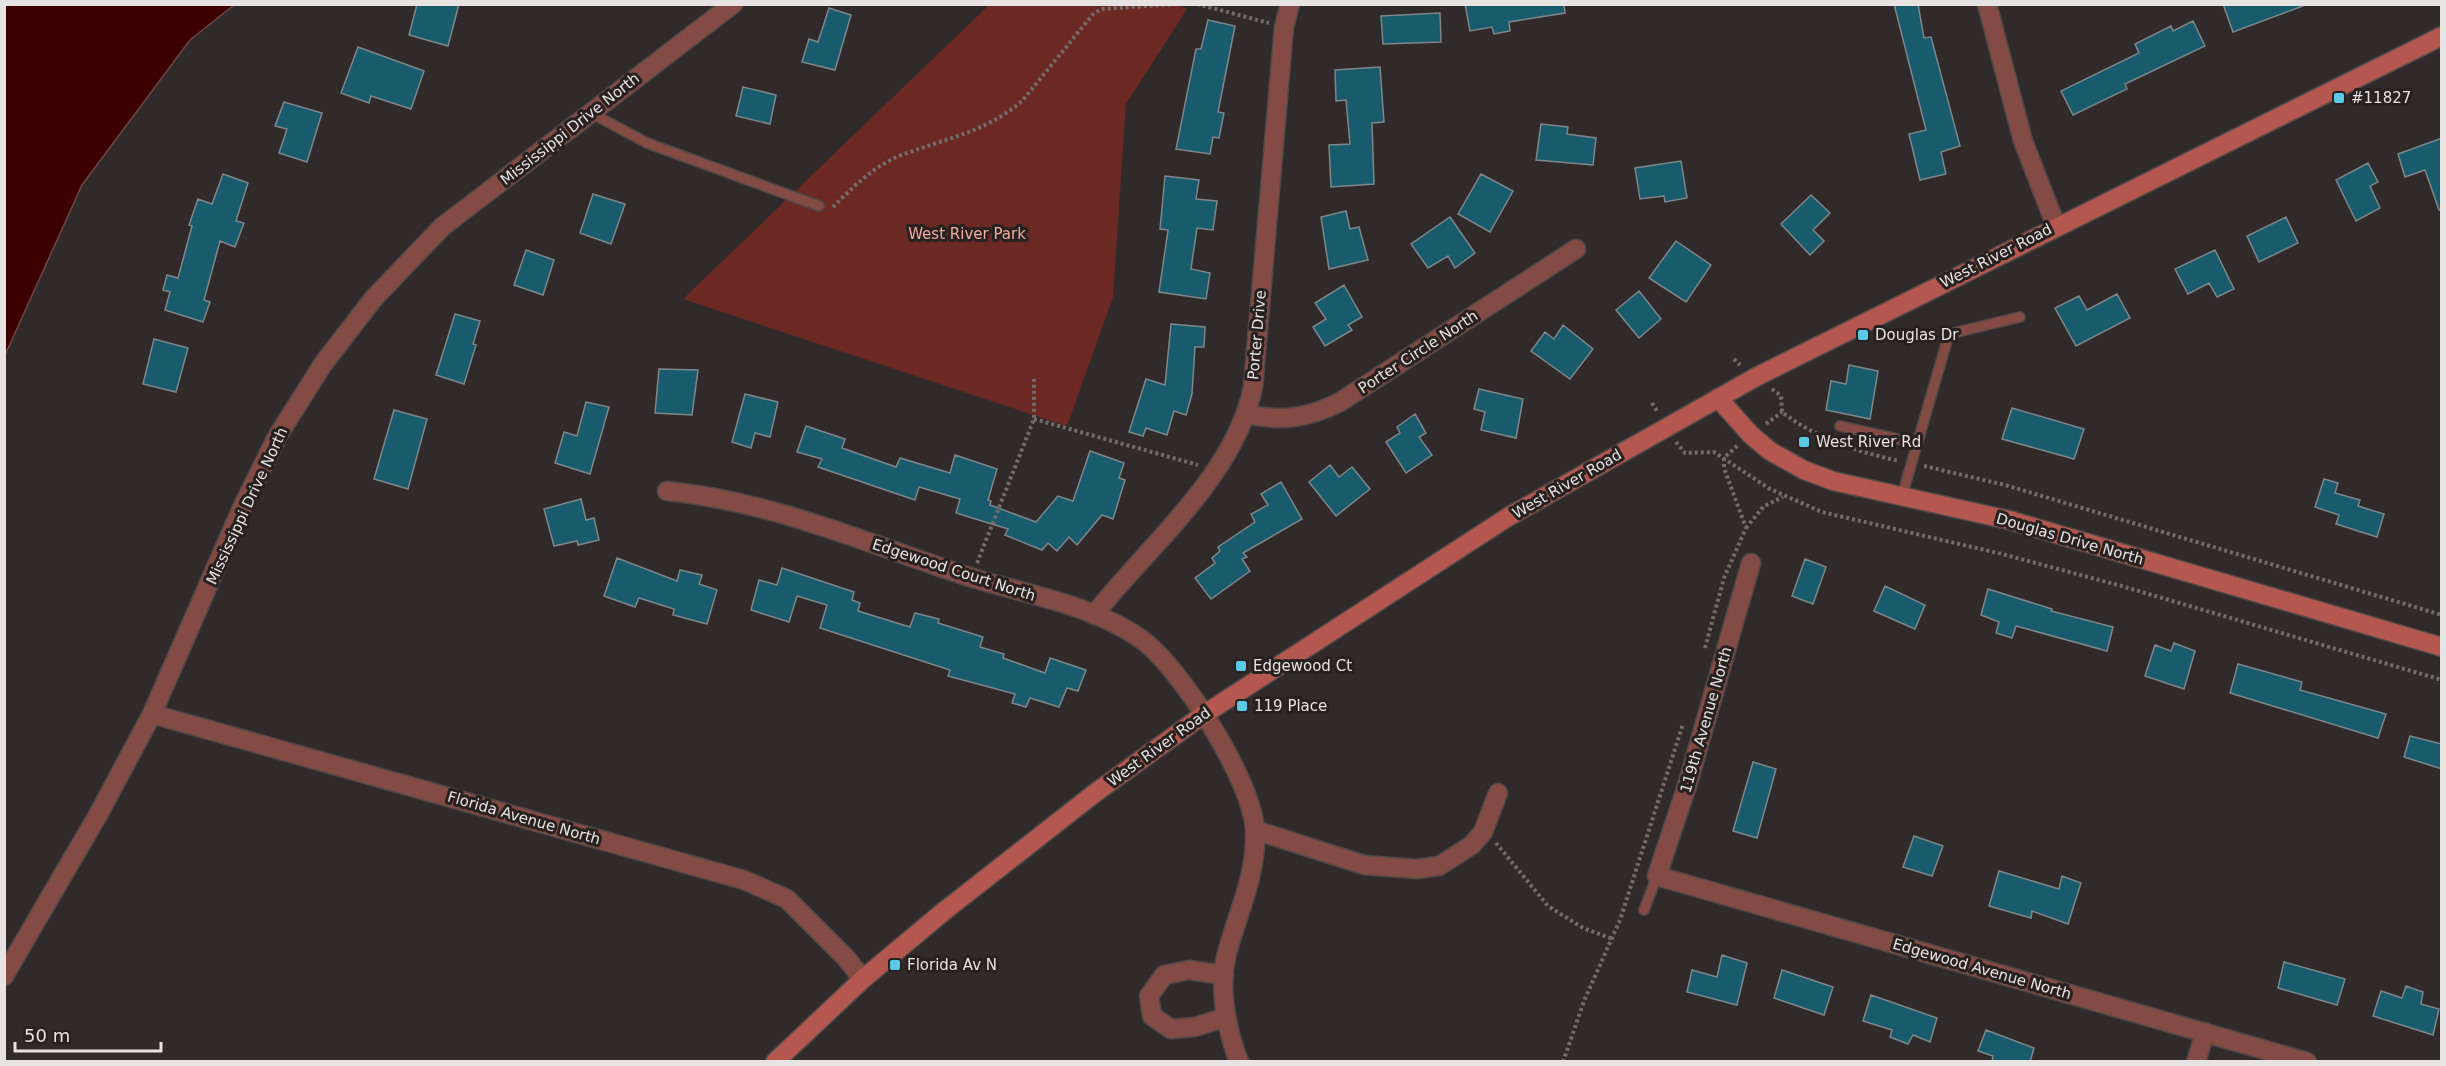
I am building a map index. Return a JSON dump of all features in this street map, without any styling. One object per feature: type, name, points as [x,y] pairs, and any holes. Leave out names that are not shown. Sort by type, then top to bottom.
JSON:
[{"type":"main road","name":"West River Road","points":[[775,1062],[863,979],[1002,863],[1203,715],[1526,507],[1718,398],[2056,226],[2442,36]]},
{"type":"main road","name":"Douglas Drive North","points":[[1718,398],[1751,435],[1770,451],[1803,470],[1833,481],[2009,520],[2442,647]]},
{"type":"street","name":"Mississippi Drive North","points":[[4,976],[98,815],[152,714],[246,499],[277,437],[322,364],[374,298],[432,236],[733,4]]},
{"type":"street","name":"Porter Drive","points":[[1094,615],[1216,470],[1247,414],[1253,387],[1284,27],[1290,4]]},
{"type":"street","points":[[1987,4],[2023,141],[2056,226]]},
{"type":"street","name":"Porter Circle North","points":[[1247,414],[1265,418],[1291,418],[1317,414],[1576,249]]},
{"type":"street","name":"Edgewood Court North","points":[[667,491],[713,496],[756,505],[1115,623],[1157,651],[1177,675],[1242,781],[1256,830]]},
{"type":"street","name":"119th Avenue North","points":[[1657,876],[1687,786],[1751,563]]},
{"type":"street","name":"Florida Avenue North","points":[[152,714],[744,880],[787,899],[845,957],[863,979]]},
{"type":"street","points":[[1239,1062],[1226,1017],[1224,975],[1227,954],[1249,883],[1256,830],[1338,858],[1390,869],[1439,866],[1472,845],[1483,832],[1498,794]]},
{"type":"street","name":"Edgewood Avenue North","points":[[1657,876],[2307,1062]]},
{"type":"street","points":[[1224,975],[1189,970],[1164,975],[1149,996],[1152,1016],[1171,1029],[1195,1027],[1226,1017]]},
{"type":"street","points":[[2196,1062],[2205,1032]]},
{"type":"lane","points":[[591,113],[647,143],[819,206]]},
{"type":"lane","points":[[1902,496],[1949,334],[2020,317]]},
{"type":"lane","points":[[1840,426],[1916,443]]},
{"type":"lane","points":[[1644,910],[1657,876]]},
{"type":"path","points":[[819,206],[830,210],[861,179],[899,156],[963,136],[1008,114],[1022,101],[1094,14],[1102,9],[1137,9],[1178,4]]},
{"type":"path","points":[[1197,4],[1284,27]]},
{"type":"path","points":[[971,577],[1034,419],[1034,379]]},
{"type":"path","points":[[1781,396],[1782,412],[1803,427],[1841,444],[1910,463],[2005,484],[2442,615]]},
{"type":"path","points":[[1034,419],[1216,470]]},
{"type":"path","points":[[1681,449],[1685,453],[1714,452],[1784,496],[1832,514],[2002,554],[2118,585],[2442,680]]},
{"type":"path","points":[[1724,458],[1726,478],[1746,528]]},
{"type":"path","points":[[1703,657],[1724,578],[1746,528],[1764,506],[1784,496]]},
{"type":"path","points":[[1563,1062],[1584,1001],[1613,939],[1685,718]]},
{"type":"path","points":[[1483,832],[1504,848],[1548,906],[1583,928],[1613,939]]},
{"type":"green space","name":"West River Park","points":[[1174,4],[1187,9],[1126,104],[1113,297],[1067,426],[683,299],[989,5]]},
{"type":"shaded area","points":[[5,4],[234,5],[190,40],[82,185],[5,355]]},
{"type":"building","points":[[417,4],[459,4],[448,46],[409,35]]},
{"type":"building","points":[[1465,4],[1564,4],[1565,13],[1509,22],[1510,31],[1494,34],[1492,27],[1470,31]]},
{"type":"building","points":[[1894,4],[1918,4],[1924,38],[1931,37],[1960,146],[1941,152],[1946,174],[1920,180],[1909,134],[1926,130]]},
{"type":"building","points":[[2223,4],[2303,4],[2303,6],[2233,32]]},
{"type":"building","points":[[829,8],[851,15],[835,70],[802,62],[809,39],[818,42]]},
{"type":"building","points":[[1440,13],[1441,42],[1383,44],[1381,16]]},
{"type":"building","points":[[1208,20],[1235,26],[1218,112],[1224,113],[1219,138],[1213,137],[1210,154],[1176,149],[1196,49],[1201,49]]},
{"type":"building","points":[[2193,21],[2205,46],[2125,84],[2127,89],[2073,115],[2061,91],[2139,53],[2135,44],[2171,26],[2173,31]]},
{"type":"building","points":[[358,47],[424,71],[411,109],[371,96],[369,103],[341,93]]},
{"type":"building","points":[[1380,67],[1384,122],[1372,123],[1374,184],[1331,187],[1329,145],[1350,144],[1346,100],[1336,101],[1335,70]]},
{"type":"building","points":[[743,87],[776,95],[770,124],[736,116]]},
{"type":"building","points":[[284,102],[322,113],[307,162],[279,153],[287,129],[275,126]]},
{"type":"building","points":[[1541,124],[1568,127],[1567,134],[1596,138],[1593,165],[1536,160]]},
{"type":"building","points":[[2442,138],[2442,210],[2439,210],[2425,170],[2405,177],[2398,154]]},
{"type":"building","points":[[1681,161],[1687,198],[1665,202],[1664,196],[1640,199],[1635,168]]},
{"type":"building","points":[[2368,163],[2378,182],[2370,186],[2380,208],[2356,221],[2336,180]]},
{"type":"building","points":[[223,174],[248,183],[236,221],[244,223],[235,247],[220,241],[204,300],[210,302],[203,322],[165,310],[170,292],[163,290],[167,275],[178,278],[192,226],[189,225],[198,199],[212,204]]},
{"type":"building","points":[[1481,174],[1513,191],[1490,232],[1458,214]]},
{"type":"building","points":[[1165,176],[1199,180],[1196,199],[1217,201],[1213,230],[1197,228],[1191,269],[1210,273],[1206,299],[1159,292],[1168,230],[1160,229]]},
{"type":"building","points":[[593,194],[625,204],[611,244],[580,233]]},
{"type":"building","points":[[1811,195],[1830,213],[1813,230],[1824,241],[1810,255],[1781,224]]},
{"type":"building","points":[[1346,211],[1350,229],[1359,227],[1368,260],[1329,269],[1321,217]]},
{"type":"building","points":[[1450,217],[1475,253],[1455,268],[1448,256],[1428,268],[1411,244]]},
{"type":"building","points":[[2286,217],[2298,243],[2259,262],[2247,236]]},
{"type":"building","points":[[1676,241],[1711,265],[1686,302],[1649,278]]},
{"type":"building","points":[[526,250],[554,260],[543,295],[514,285]]},
{"type":"building","points":[[2215,250],[2234,289],[2217,297],[2209,283],[2188,294],[2175,269]]},
{"type":"building","points":[[1344,285],[1362,317],[1348,325],[1352,330],[1325,346],[1313,327],[1326,319],[1315,303]]},
{"type":"building","points":[[1639,291],[1661,319],[1639,338],[1616,310]]},
{"type":"building","points":[[2117,294],[2130,318],[2076,346],[2055,308],[2079,296],[2087,310]]},
{"type":"building","points":[[455,314],[480,321],[473,344],[476,345],[464,384],[436,375]]},
{"type":"building","points":[[1171,324],[1205,327],[1204,347],[1195,347],[1192,394],[1186,415],[1174,411],[1167,435],[1146,428],[1143,436],[1129,432],[1146,379],[1165,385]]},
{"type":"building","points":[[1563,325],[1593,349],[1570,379],[1531,351],[1545,332],[1554,339]]},
{"type":"building","points":[[154,339],[188,348],[176,392],[143,384]]},
{"type":"building","points":[[1849,365],[1878,371],[1870,419],[1826,410],[1831,381],[1846,384]]},
{"type":"building","points":[[659,369],[698,370],[692,415],[655,413]]},
{"type":"building","points":[[1479,389],[1523,399],[1516,438],[1481,430],[1485,412],[1474,409]]},
{"type":"building","points":[[745,394],[778,402],[770,437],[755,433],[751,448],[732,442]]},
{"type":"building","points":[[586,402],[609,407],[590,474],[555,463],[564,432],[577,436]]},
{"type":"building","points":[[2012,408],[2084,429],[2074,459],[2002,439]]},
{"type":"building","points":[[394,410],[427,419],[408,489],[374,479]]},
{"type":"building","points":[[1415,414],[1426,433],[1419,437],[1432,455],[1406,473],[1386,442],[1400,433],[1397,427]]},
{"type":"building","points":[[806,426],[845,439],[842,448],[896,467],[900,458],[950,473],[955,455],[997,469],[988,500],[991,501],[990,505],[1036,522],[1058,496],[1073,501],[1090,451],[1124,463],[1119,478],[1125,480],[1113,519],[1102,515],[1077,545],[1069,537],[1057,551],[1048,543],[1042,550],[1005,535],[1008,529],[956,513],[960,499],[919,487],[915,500],[818,467],[822,459],[797,452]]},
{"type":"building","points":[[1330,465],[1339,477],[1352,467],[1370,489],[1336,516],[1309,482]]},
{"type":"building","points":[[2324,479],[2338,483],[2335,493],[2360,500],[2358,506],[2384,514],[2377,537],[2336,524],[2339,515],[2315,507]]},
{"type":"building","points":[[1281,482],[1302,519],[1243,553],[1247,557],[1242,559],[1250,571],[1211,599],[1195,578],[1215,563],[1212,558],[1220,551],[1218,547],[1255,522],[1251,514],[1268,505],[1261,494]]},
{"type":"building","points":[[581,499],[586,520],[594,518],[599,540],[578,545],[577,541],[554,546],[544,509]]},
{"type":"building","points":[[617,558],[677,581],[680,570],[702,575],[699,584],[717,590],[707,624],[673,615],[674,609],[639,598],[635,607],[604,596]]},
{"type":"building","points":[[1805,559],[1826,567],[1813,604],[1792,596]]},
{"type":"building","points":[[782,568],[854,592],[852,600],[860,603],[858,611],[910,627],[915,613],[939,619],[938,623],[983,637],[980,647],[1004,654],[1003,658],[1045,673],[1050,658],[1086,670],[1078,691],[1067,688],[1059,707],[1030,698],[1026,707],[1012,703],[1015,694],[948,676],[950,670],[820,628],[827,605],[797,596],[789,622],[751,610],[759,580],[777,585]]},
{"type":"building","points":[[1885,586],[1925,605],[1915,629],[1874,611]]},
{"type":"building","points":[[1988,589],[2052,609],[2051,611],[2113,627],[2107,651],[2016,626],[2012,638],[1996,633],[1999,622],[1981,615]]},
{"type":"building","points":[[2174,643],[2195,651],[2184,689],[2145,676],[2155,645],[2171,651]]},
{"type":"building","points":[[2238,664],[2302,682],[2300,690],[2386,714],[2378,738],[2230,693]]},
{"type":"building","points":[[2410,736],[2442,744],[2442,769],[2404,757]]},
{"type":"building","points":[[1753,762],[1776,769],[1757,838],[1733,831]]},
{"type":"building","points":[[1914,836],[1943,846],[1932,876],[1903,867]]},
{"type":"building","points":[[1999,871],[2059,889],[2062,876],[2081,883],[2068,924],[2032,911],[2031,918],[1989,906]]},
{"type":"building","points":[[1722,955],[1747,963],[1737,1005],[1687,992],[1692,970],[1717,977]]},
{"type":"building","points":[[2284,962],[2345,979],[2337,1005],[2278,988]]},
{"type":"building","points":[[1782,970],[1833,987],[1824,1015],[1774,998]]},
{"type":"building","points":[[2406,986],[2423,992],[2421,1004],[2439,1009],[2433,1035],[2373,1016],[2381,991],[2402,998]]},
{"type":"building","points":[[1871,995],[1937,1018],[1930,1042],[1913,1035],[1908,1044],[1890,1037],[1892,1030],[1863,1021]]},
{"type":"building","points":[[1986,1030],[2034,1048],[2030,1062],[1992,1062],[1993,1056],[1978,1051]]},
{"type":"place","name":"#11827","points":[[2339,98]]},
{"type":"place","name":"Douglas Dr","points":[[1863,335]]},
{"type":"place","name":"West River Rd","points":[[1804,442]]},
{"type":"place","name":"Edgewood Ct","points":[[1241,666]]},
{"type":"place","name":"119 Place","points":[[1242,706]]},
{"type":"place","name":"Florida Av N","points":[[895,965]]}]
